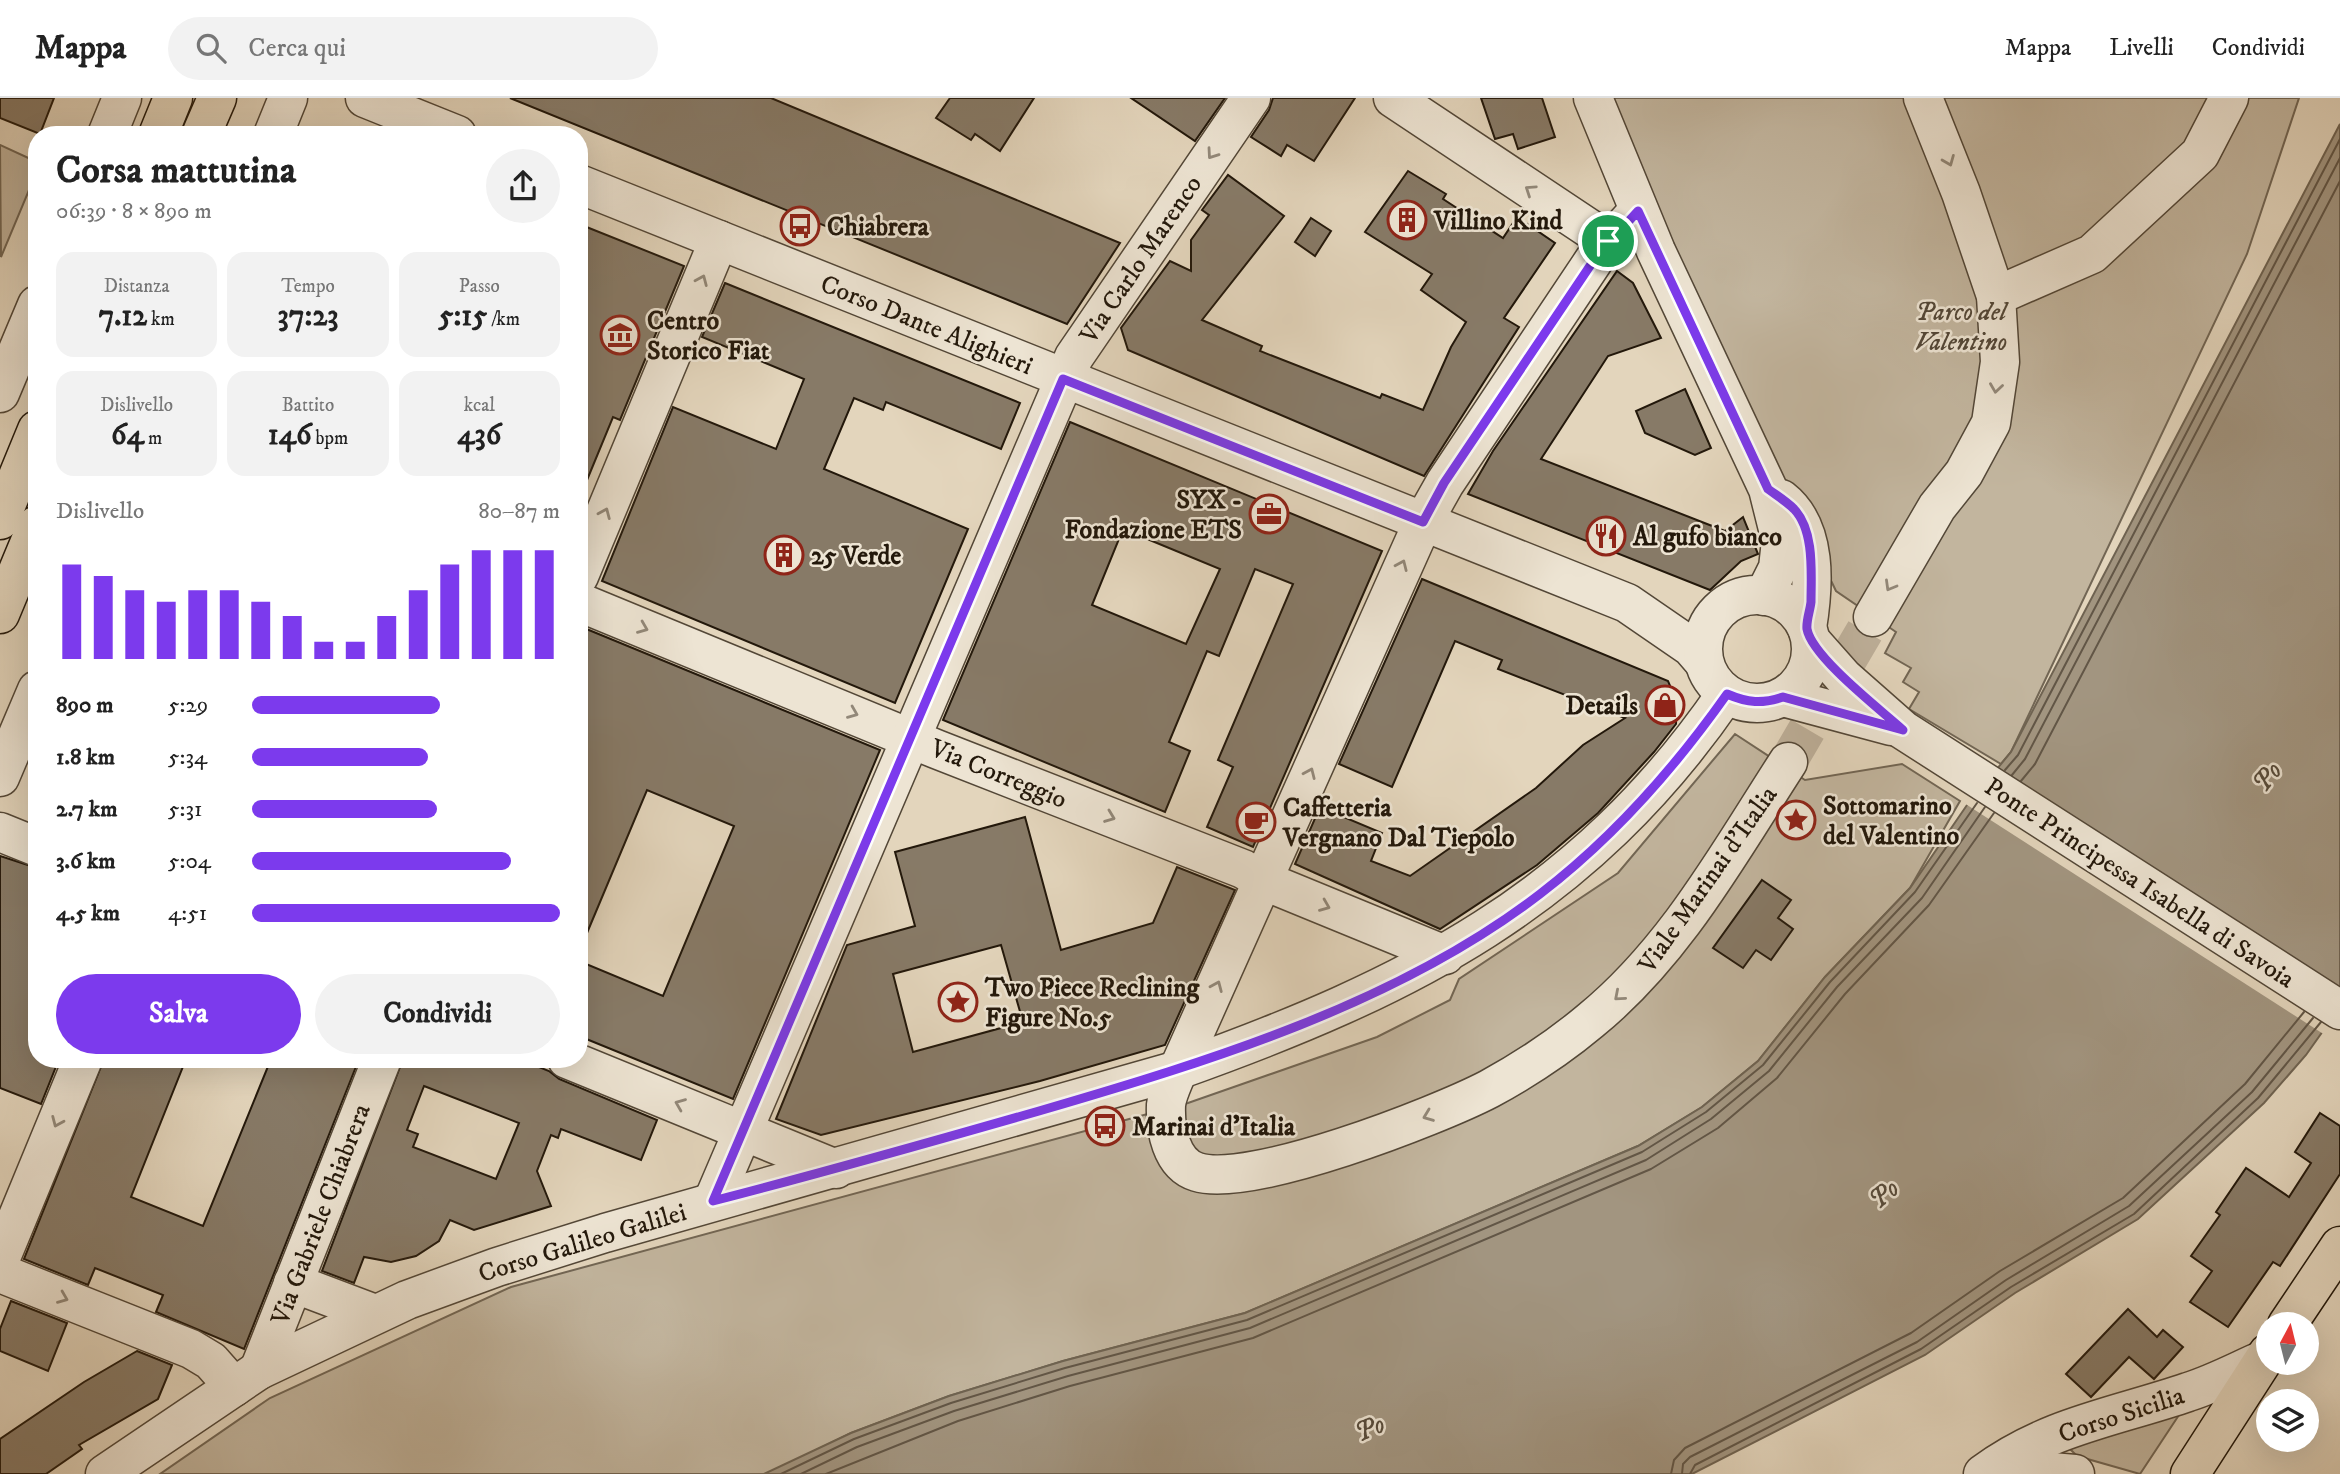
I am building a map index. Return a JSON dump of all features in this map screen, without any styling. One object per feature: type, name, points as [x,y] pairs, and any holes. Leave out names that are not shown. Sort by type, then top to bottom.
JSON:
[{"type":"main road","points":[[162,126],[173,98]]},
{"type":"main road","points":[[205,126],[217,98]]},
{"type":"main road","points":[[0,520],[28,452]]},
{"type":"main road","points":[[0,614],[28,547]]},
{"type":"main road","points":[[2296,1312],[2340,1246]]},
{"type":"main road","points":[[2190,1474],[2256,1371]]},
{"type":"street","points":[[111,126],[122,98]]},
{"type":"street","points":[[277,126],[288,98]]},
{"type":"street","points":[[365,98],[435,126]]},
{"type":"street","name":"Via Carlo Marenco","points":[[713,1201],[1063,379],[1085,338],[1251,98]]},
{"type":"street","points":[[1393,98],[1608,241]]},
{"type":"street","points":[[1593,98],[1638,211],[1768,489],[1781,541],[1778,568],[1764,596]]},
{"type":"street","points":[[1873,617],[1937,508],[1964,473],[1991,423],[2000,362],[1996,296],[1961,193],[1923,98]]},
{"type":"street","points":[[1996,296],[2092,254],[2200,155],[2229,98]]},
{"type":"street","name":"Corso Dante Alighieri","points":[[588,188],[1626,603],[1691,647],[1704,662]]},
{"type":"street","name":"Viale Marinai d'Italia","points":[[1638,211],[1608,241],[1444,483],[1423,522],[1178,1070],[1166,1103],[1170,1144],[1178,1159],[1196,1172],[1227,1175],[1278,1165],[1384,1133],[1490,1088],[1548,1053],[1637,980],[1670,940],[1788,762]]},
{"type":"street","points":[[588,554],[719,240]]},
{"type":"street","points":[[0,393],[28,326]]},
{"type":"street","points":[[1768,489],[1796,510],[1807,541],[1811,607],[1810,636],[1808,667],[1798,684],[1783,697],[1765,703],[1745,702],[1727,694],[1708,674],[1704,662],[1704,634],[1718,611],[1740,598],[1764,596],[1782,601],[1797,612],[1810,636],[1844,678],[1903,730]]},
{"type":"street","name":"Corso Dante Alighieri","points":[[1626,603],[1718,611]]},
{"type":"street","name":"Via Correggio","points":[[588,606],[1242,869],[1262,880]]},
{"type":"street","name":"Corso Galileo Galilei","points":[[105,1474],[247,1379],[375,1314],[497,1267],[713,1201],[836,1169],[1178,1070],[1328,1012],[1445,955],[1539,894],[1590,852],[1672,766],[1727,694]]},
{"type":"street","points":[[1783,697],[1903,730]]},
{"type":"street","points":[[0,777],[28,711]]},
{"type":"street","name":"Ponte Principessa Isabella di Savoia","points":[[1903,730],[2340,1010]]},
{"type":"street","points":[[0,832],[28,844]]},
{"type":"street","points":[[1262,880],[1445,955]]},
{"type":"street","points":[[588,1067],[836,1169]]},
{"type":"street","points":[[0,1260],[79,1068]]},
{"type":"street","name":"Via Gabriele Chiabrera","points":[[247,1379],[293,1283],[378,1068]]},
{"type":"street","points":[[0,1273],[191,1349],[247,1379]]},
{"type":"street","points":[[293,1283],[375,1314]]},
{"type":"street","name":"Corso Sicilia","points":[[1983,1474],[2032,1445],[2096,1418],[2189,1392],[2256,1361]]},
{"type":"street","name":"Corso Sicilia","points":[[2015,1474],[2039,1471],[2075,1474]]},
{"type":"green space","name":"Parco del Valentino","points":[[1610,98],[2299,98],[2247,254],[2011,752],[2001,764],[1909,709],[1919,692],[1903,682],[1911,668],[1885,653],[1896,632],[1836,591],[1648,198]]},
{"type":"green space","points":[[0,145],[28,158],[28,192],[1,257]]},
{"type":"green space","points":[[1735,734],[1805,780],[1902,764],[1960,801],[1910,888],[1825,977],[1758,1061],[1702,1107],[1638,1146],[1245,1313],[1063,1361],[949,1396],[851,1433],[768,1474],[160,1474],[270,1398],[511,1287],[1188,1103],[1377,1037],[1450,1000],[1459,979],[1618,873]]},
{"type":"green space","points":[[2179,1415],[2140,1474],[2077,1456],[2070,1449],[2072,1443]]},
{"type":"water","name":"Po","points":[[2340,124],[2340,1007],[2306,1055],[2264,1103],[2138,1219],[2015,1293],[1925,1355],[1692,1474],[764,1474],[851,1433],[949,1396],[1063,1361],[1245,1313],[1638,1146],[1702,1107],[1758,1061],[1825,977],[1910,888],[1967,805],[2011,752]]},
{"type":"pier","points":[[1994,767],[2340,1013],[2325,1035],[1964,803]]},
{"type":"building","points":[[0,98],[54,98],[43,126],[28,126],[28,129],[0,118]]},
{"type":"building","points":[[510,98],[771,98],[1120,243],[1067,324],[588,130],[588,126],[579,126]]},
{"type":"building","points":[[950,98],[1034,98],[1000,151],[975,134],[971,140],[936,118]]},
{"type":"building","points":[[1131,98],[1225,98],[1195,141]]},
{"type":"building","points":[[1273,98],[1355,98],[1314,161],[1287,145],[1281,156],[1251,137],[1269,110]]},
{"type":"building","points":[[1481,98],[1542,98],[1555,137],[1518,149],[1513,134],[1495,139]]},
{"type":"building","points":[[1408,171],[1446,194],[1443,199],[1503,238],[1517,217],[1555,243],[1504,318],[1519,327],[1424,476],[1128,350],[1121,328],[1170,261],[1191,271],[1191,240],[1209,215],[1202,210],[1228,175],[1284,216],[1202,320],[1262,346],[1260,351],[1380,398],[1382,394],[1423,410],[1451,347],[1466,322],[1421,290],[1432,274],[1365,232]]},
{"type":"building","points":[[1311,218],[1331,231],[1315,256],[1295,242]]},
{"type":"building","name":"Centro Storico Fiat","points":[[588,228],[684,266],[620,420],[613,417],[588,478]]},
{"type":"building","points":[[1617,271],[1633,283],[1661,338],[1608,356],[1541,459],[1725,531],[1743,517],[1758,554],[1741,561],[1710,590],[1468,494],[1493,451]]},
{"type":"building","name":"25 Verde","points":[[725,283],[1020,403],[1001,449],[886,402],[883,410],[854,398],[824,469],[968,529],[895,703],[602,581],[673,407],[776,449],[804,379],[702,337]]},
{"type":"building","points":[[1685,389],[1711,448],[1695,455],[1645,433],[1636,411]]},
{"type":"building","points":[[1070,422],[1382,551],[1253,847],[1207,827],[1233,767],[1218,760],[1293,584],[1255,569],[1219,656],[1207,651],[1169,742],[1190,751],[1165,812],[943,720]],"holes":[[[1123,529],[1220,569],[1186,644],[1092,605]]]},
{"type":"building","points":[[1422,579],[1668,681],[1677,702],[1676,724],[1598,813],[1537,865],[1440,929],[1295,864],[1320,807],[1382,833],[1371,861],[1410,876],[1536,788],[1583,745],[1625,718],[1498,669],[1502,660],[1455,641],[1392,787],[1339,764]]},
{"type":"building","points":[[588,630],[880,750],[733,1099],[588,1040],[588,965],[663,996],[734,826],[647,790],[588,931]]},
{"type":"building","points":[[1025,817],[1061,950],[1153,923],[1177,867],[1235,890],[1165,1045],[1040,1081],[821,1135],[776,1119],[847,945],[915,926],[895,852]],"holes":[[[1001,945],[1023,1022],[913,1052],[893,974]]]},
{"type":"building","points":[[0,856],[28,865],[28,1068],[55,1068],[41,1104],[0,1088]]},
{"type":"building","points":[[1762,880],[1791,900],[1778,918],[1793,929],[1771,960],[1756,950],[1743,968],[1713,948]]},
{"type":"building","points":[[100,1068],[182,1068],[131,1197],[203,1226],[267,1068],[355,1068],[244,1349],[156,1312],[163,1295],[95,1268],[88,1285],[24,1259]]},
{"type":"building","points":[[400,1068],[542,1068],[559,1079],[657,1120],[641,1160],[561,1129],[558,1138],[551,1135],[537,1171],[551,1206],[474,1230],[450,1220],[439,1241],[416,1256],[391,1262],[364,1257],[354,1283],[322,1271]],"holes":[[[424,1086],[519,1123],[496,1179],[413,1147],[418,1134],[407,1130]]]},
{"type":"building","points":[[2320,1113],[2340,1126],[2340,1174],[2280,1266],[2273,1262],[2228,1327],[2190,1302],[2212,1271],[2191,1256],[2220,1215],[2216,1212],[2246,1168],[2289,1197],[2311,1163],[2295,1152]]},
{"type":"building","points":[[11,1301],[67,1323],[48,1371],[0,1351],[0,1329]]},
{"type":"building","points":[[2128,1309],[2157,1337],[2163,1330],[2183,1347],[2154,1379],[2129,1357],[2091,1397],[2066,1374]]},
{"type":"building","points":[[137,1351],[172,1365],[158,1399],[79,1445],[82,1449],[46,1474],[0,1474],[0,1439],[84,1382]]},
{"type":"tunnel","points":[[1788,762],[1873,617]]},
{"type":"place","name":"Villino Kind","points":[[1407,220]]},
{"type":"place","name":"Chiabrera","points":[[800,226]]},
{"type":"place","name":"Centro Storico Fiat","points":[[620,335]]},
{"type":"place","name":"SYX - Fondazione ETS","points":[[1269,514]]},
{"type":"place","name":"Al gufo bianco","points":[[1606,536]]},
{"type":"place","name":"25 Verde","points":[[784,555]]},
{"type":"place","name":"Details","points":[[1665,705]]},
{"type":"place","name":"Sottomarino del Valentino","points":[[1796,820]]},
{"type":"place","name":"Caffetteria Vergnano Dal Tiepolo","points":[[1256,822]]},
{"type":"place","name":"Two Piece Reclining Figure No.5","points":[[958,1002]]},
{"type":"place","name":"Marinai d'Italia","points":[[1105,1126]]},
{"type":"route","points":[[1638,211],[1768,489],[1796,510],[1810,551],[1811,607],[1807,628],[1813,643],[1844,678],[1903,730],[1828,707],[1783,697],[1765,703],[1745,702],[1727,694],[1672,766],[1637,806],[1590,852],[1539,894],[1492,927],[1445,955],[1387,984],[1252,1044],[1178,1070],[836,1169],[713,1201],[1063,379],[1423,522],[1444,483],[1608,241],[1638,211]]}]
